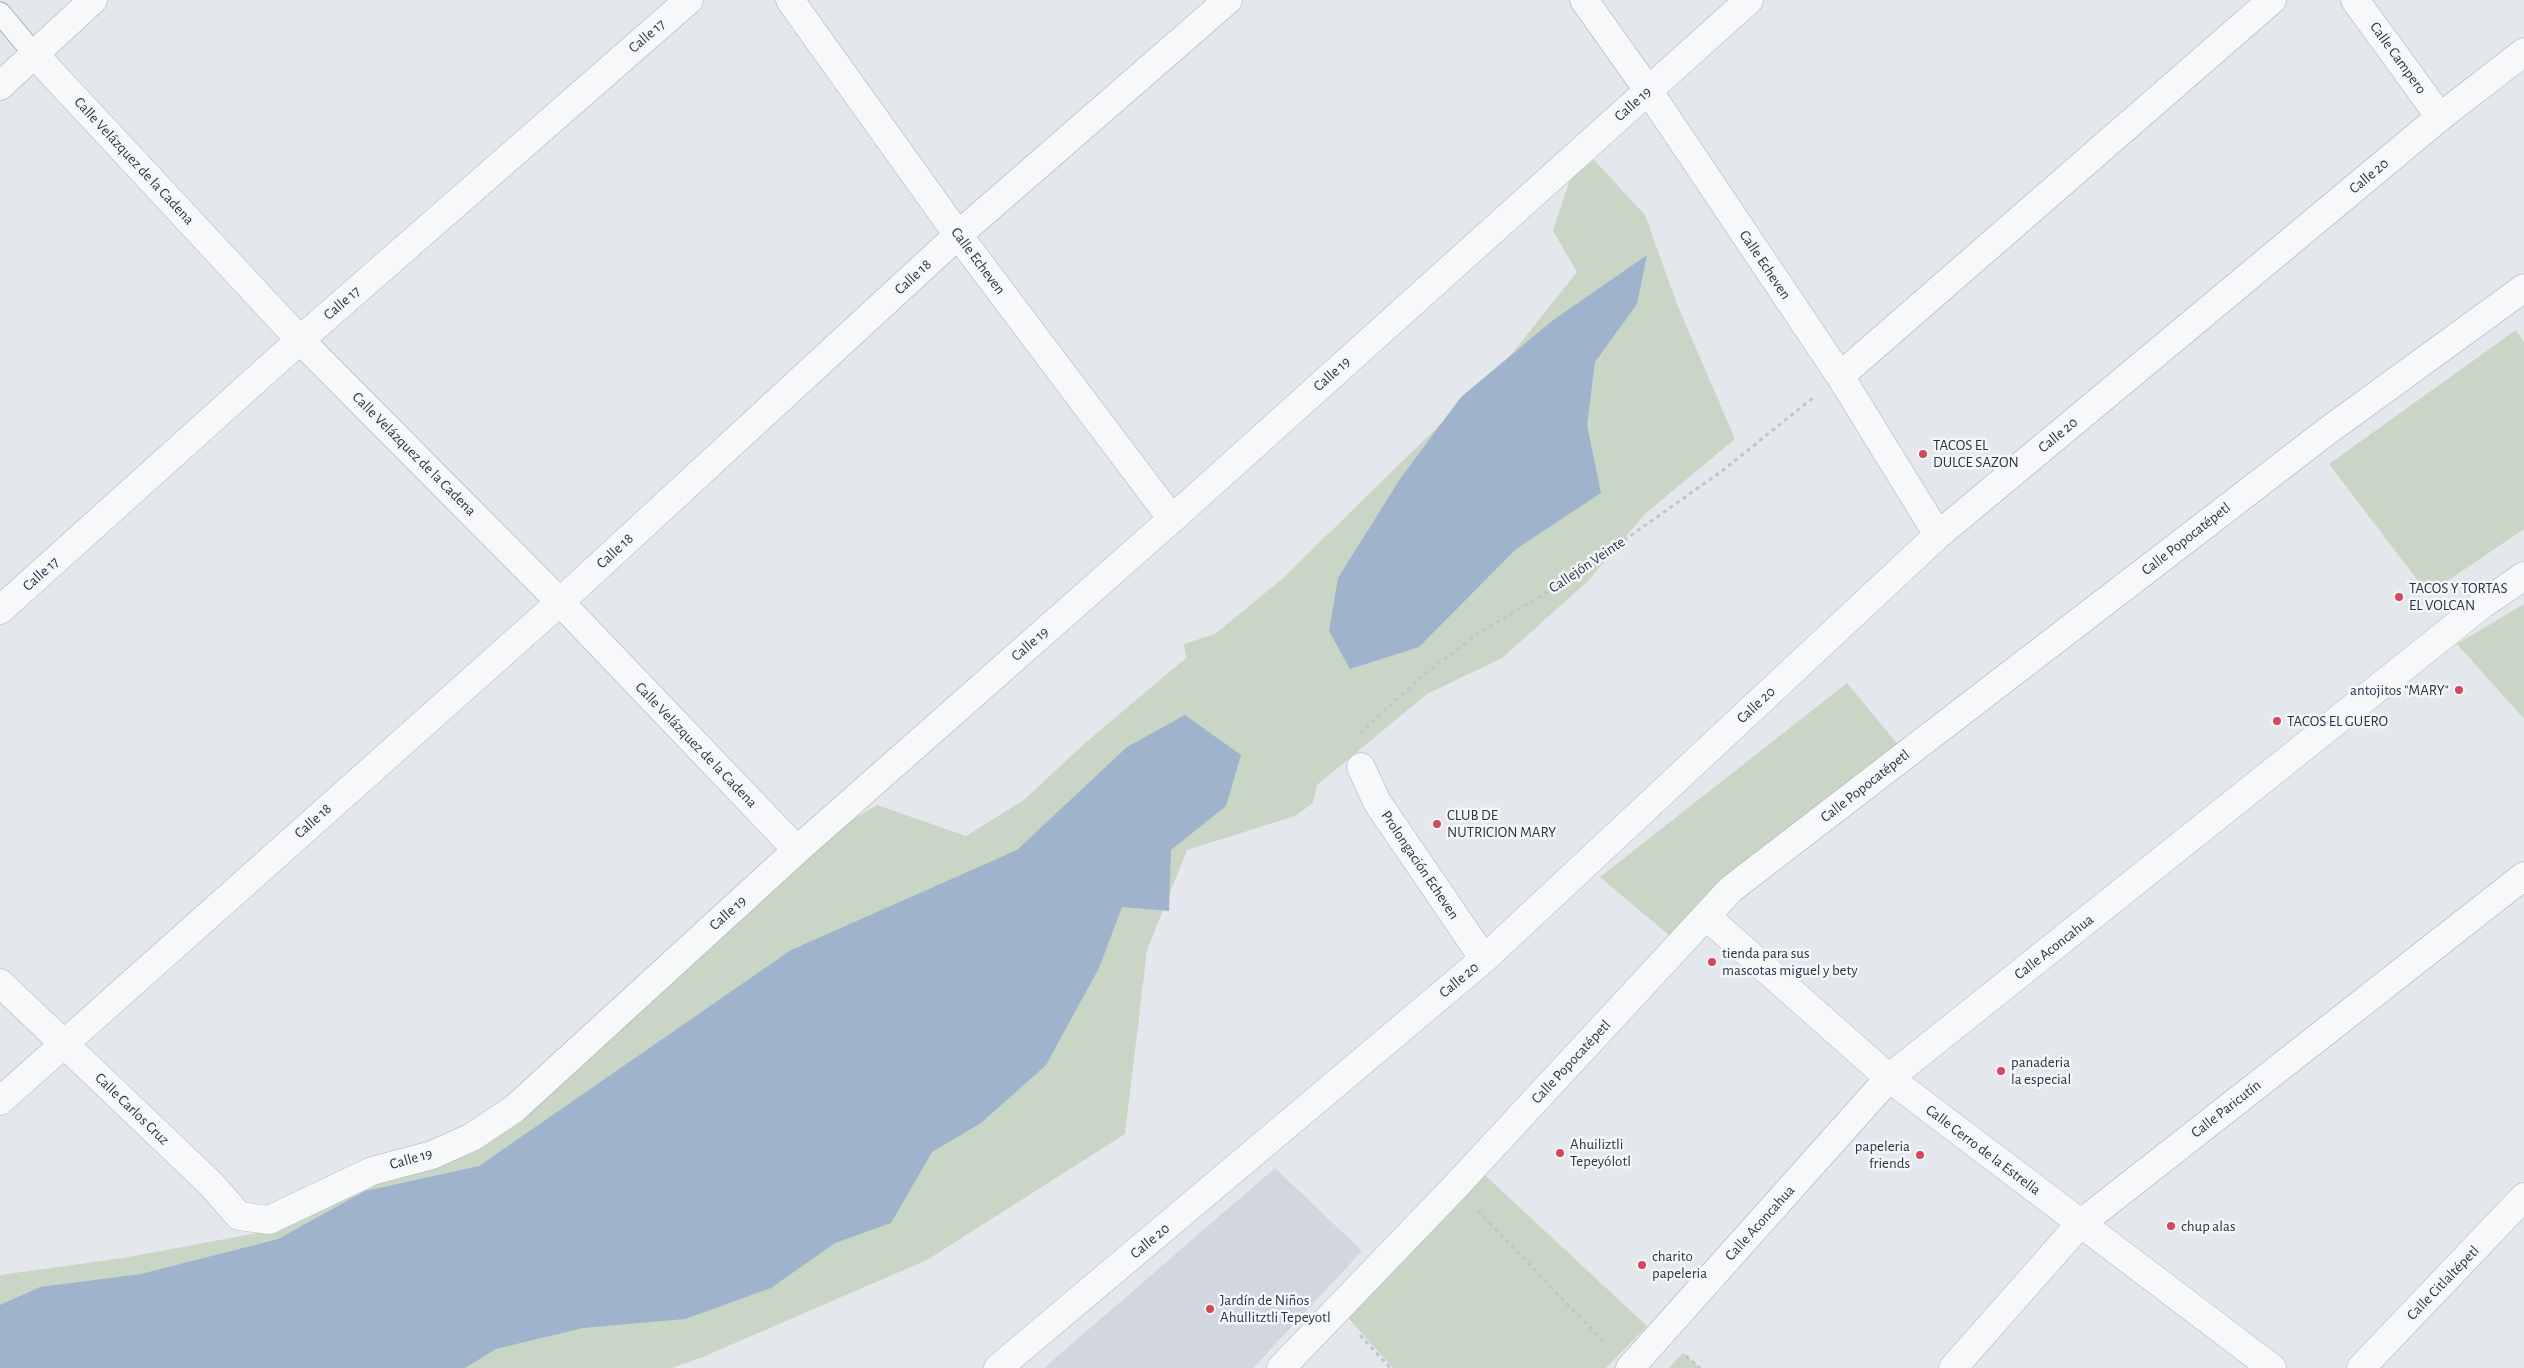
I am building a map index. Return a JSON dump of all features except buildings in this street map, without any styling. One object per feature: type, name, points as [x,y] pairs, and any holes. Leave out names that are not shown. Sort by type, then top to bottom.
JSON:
[{"type":"street","points":[[0,86],[93,0]]},
{"type":"street","name":"Calle 17","points":[[0,610],[300,340],[688,0]]},
{"type":"street","name":"Calle Echeven","points":[[790,0],[958,235],[1172,519]]},
{"type":"street","name":"Calle 18","points":[[0,1101],[560,602],[958,235],[1228,0]]},
{"type":"street","name":"Calle Echeven","points":[[1584,0],[1648,90],[1840,376],[1938,535]]},
{"type":"street","name":"Calle 19","points":[[269,1220],[372,1171],[432,1155],[472,1137],[514,1108],[797,850],[1172,519],[1749,0]]},
{"type":"street","points":[[1840,376],[2272,0]]},
{"type":"street","name":"Calle Campero","points":[[2355,0],[2440,117]]},
{"type":"street","name":"Calle 20","points":[[998,1368],[1484,960],[1938,535],[2440,117],[2524,52]]},
{"type":"street","name":"Calle Velázquez de la Cadena","points":[[35,54],[300,340],[560,602],[797,850]]},
{"type":"street","name":"Calle Popocatépetl","points":[[1281,1368],[1455,1187],[1731,889],[2279,468],[2524,288]]},
{"type":"street","name":"Calle Aconcahua","points":[[1630,1368],[1889,1078],[2483,604],[2524,576]]},
{"type":"street","name":"Prolongación Echeven","points":[[1361,767],[1377,802],[1484,960]]},
{"type":"street","name":"Calle Paricutín","points":[[1953,1368],[2080,1224],[2524,876]]},
{"type":"street","name":"Calle Cerro de la Estrella","points":[[1706,916],[1889,1078],[2272,1368]]},
{"type":"street","name":"Calle Carlos Cruz","points":[[0,983],[211,1184],[239,1216],[269,1220]]},
{"type":"street","name":"Calle Citlaltépetl","points":[[2361,1368],[2524,1197]]},
{"type":"lane","points":[[0,13],[35,54]]},
{"type":"path","name":"Callejón Veinte","points":[[1361,767],[1362,731],[1420,678],[1480,632],[1565,582],[1722,471],[1840,376]]},
{"type":"path","points":[[1455,1187],[1609,1347]]},
{"type":"path","points":[[1336,1310],[1390,1368]]},
{"type":"shaded area","name":"Jardín de Niños Ahullitztli Tepeyotl","points":[[1275,1168],[1362,1251],[1253,1368],[1044,1368]]},
{"type":"green space","points":[[1594,160],[1645,215],[1677,304],[1735,439],[1645,514],[1587,582],[1502,658],[1427,694],[1317,785],[1313,803],[1295,816],[1187,850],[1147,950],[1125,1134],[927,1260],[705,1356],[672,1368],[0,1368],[0,1275],[123,1258],[279,1229],[525,1116],[801,852],[877,805],[966,836],[1024,800],[1085,743],[1186,658],[1184,644],[1215,634],[1282,579],[1510,356],[1577,272],[1553,231],[1570,179]]},
{"type":"green space","points":[[2516,330],[2524,342],[2524,529],[2428,594],[2329,464]]},
{"type":"green space","points":[[2524,604],[2524,719],[2457,644]]},
{"type":"green space","points":[[1847,683],[1899,746],[1671,937],[1600,877]]},
{"type":"green space","points":[[1475,1166],[1647,1326],[1606,1368],[1393,1368],[1341,1310]]},
{"type":"green space","points":[[1683,1353],[1700,1368],[1669,1368]]},
{"type":"water","points":[[1647,255],[1637,304],[1595,362],[1587,425],[1601,493],[1516,549],[1419,647],[1350,669],[1329,631],[1338,578],[1400,479],[1461,397],[1552,321]]},
{"type":"water","points":[[1185,715],[1241,755],[1226,806],[1171,850],[1169,911],[1122,907],[1099,968],[1046,1065],[981,1123],[932,1152],[891,1223],[835,1243],[771,1288],[685,1319],[583,1328],[496,1349],[465,1368],[0,1368],[0,1305],[40,1287],[141,1274],[278,1239],[365,1191],[479,1166],[791,950],[1017,850],[1127,747]]},
{"type":"place","name":"TACOS EL DULCE SAZON","points":[[1923,454]]},
{"type":"place","name":"TACOS Y TORTAS EL VOLCAN","points":[[2399,597]]},
{"type":"place","name":"antojitos \"MARY\"","points":[[2459,690]]},
{"type":"place","name":"TACOS EL GUERO","points":[[2277,721]]},
{"type":"place","name":"CLUB DE NUTRICION MARY","points":[[1437,824]]},
{"type":"place","name":"tienda para sus mascotas miguel y bety","points":[[1712,962]]},
{"type":"place","name":"panaderia la especial","points":[[2001,1071]]},
{"type":"place","name":"Ahuiliztli Tepeyólotl","points":[[1560,1153]]},
{"type":"place","name":"papeleria friends","points":[[1920,1155]]},
{"type":"place","name":"chup alas","points":[[2171,1226]]},
{"type":"place","name":"charito papeleria","points":[[1642,1265]]},
{"type":"place","name":"Jardín de Niños Ahullitztli Tepeyotl","points":[[1210,1309]]}]
